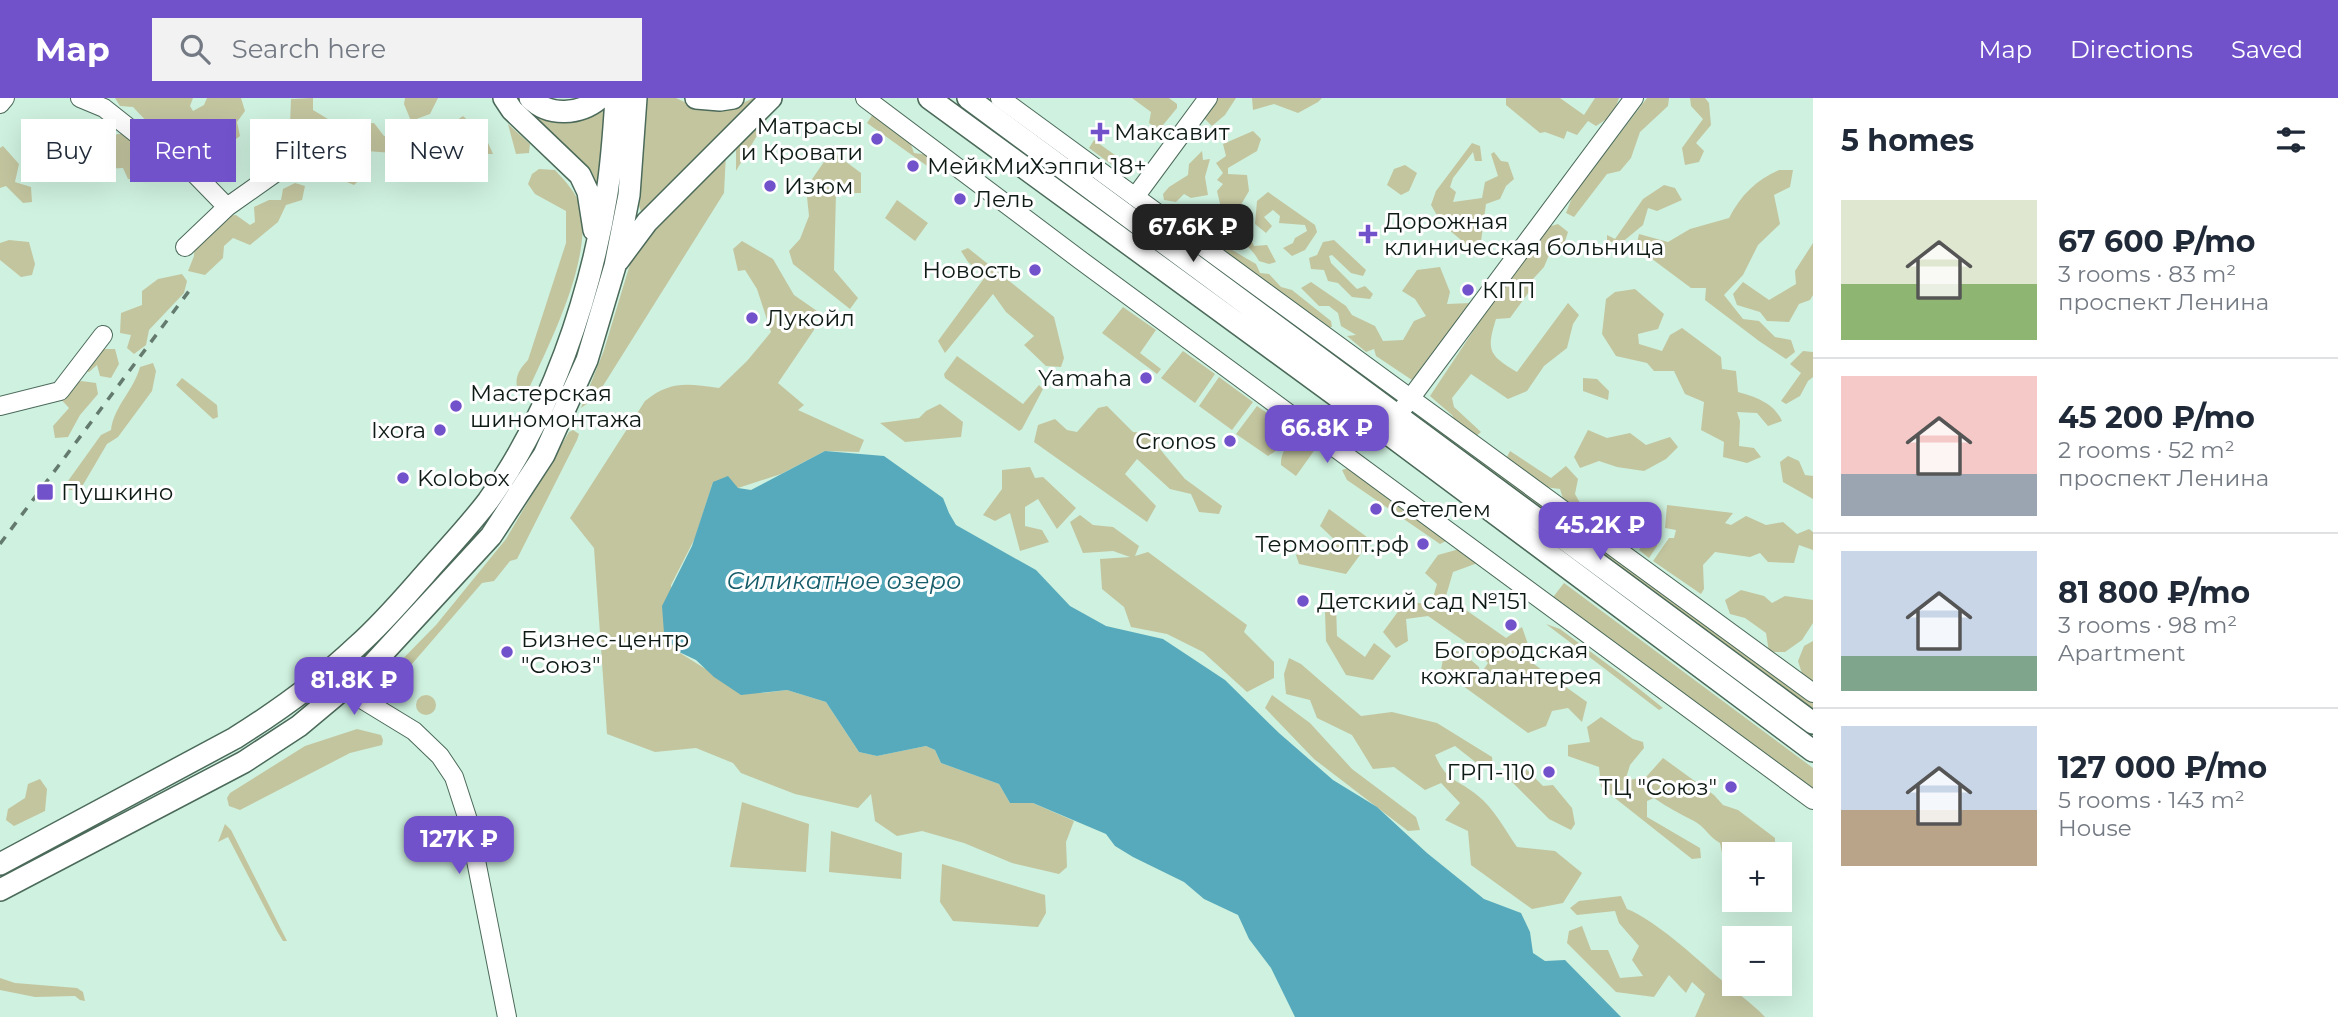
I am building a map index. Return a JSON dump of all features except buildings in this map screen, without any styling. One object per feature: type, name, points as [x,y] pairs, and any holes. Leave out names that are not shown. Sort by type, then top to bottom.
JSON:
[{"type":"main road","points":[[504,98],[512,110],[580,175],[588,192],[596,246]]},
{"type":"main road","points":[[530,98],[548,109],[563,112],[579,110],[600,98]]},
{"type":"main road","points":[[0,864],[235,738],[272,714],[356,648],[464,531],[489,499],[523,445],[567,346],[596,246],[607,194],[616,98]]},
{"type":"main road","points":[[0,890],[244,762],[299,726],[372,665],[491,536],[544,455],[587,360],[615,266],[629,195],[636,98]]},
{"type":"main road","points":[[696,98],[733,98]]},
{"type":"main road","points":[[615,266],[648,222],[771,98]]},
{"type":"main road","points":[[929,98],[1383,430],[1813,751]]},
{"type":"main road","points":[[968,98],[1404,408],[1813,723]]},
{"type":"street","points":[[0,104],[5,98]]},
{"type":"street","points":[[80,98],[104,108],[162,154],[191,170],[227,208]]},
{"type":"street","points":[[865,98],[1813,800]]},
{"type":"street","points":[[1000,98],[1135,197],[1404,408],[1813,693]]},
{"type":"street","points":[[1135,197],[1208,98]]},
{"type":"street","points":[[1404,408],[1634,98]]},
{"type":"street","points":[[185,247],[227,208],[263,182]]},
{"type":"street","points":[[0,406],[60,391],[103,335]]},
{"type":"street","points":[[324,675],[414,731],[440,756],[454,777],[468,820],[507,1017]]},
{"type":"green space","points":[[115,98],[193,98],[190,106],[193,111],[204,105],[207,98],[241,98],[245,111],[237,122],[240,136],[236,139],[236,119],[144,119],[133,107],[120,106]]},
{"type":"green space","points":[[313,98],[313,110],[328,119],[290,119],[291,99]]},
{"type":"green space","points":[[405,98],[438,98],[430,114],[416,119],[410,119],[404,104]]},
{"type":"green space","points":[[514,98],[521,98],[530,108],[608,103],[601,180],[595,182],[571,152],[520,107]]},
{"type":"green space","points":[[644,98],[676,98],[693,106],[739,105],[753,98],[763,98],[642,214],[639,206]]},
{"type":"green space","points":[[1132,98],[1169,98],[1177,104],[1177,108],[1159,130],[1149,123],[1151,112]]},
{"type":"green space","points":[[1216,98],[1236,98],[1225,115],[1212,126],[1203,117]]},
{"type":"green space","points":[[1252,98],[1322,98],[1298,113],[1274,104],[1253,110]]},
{"type":"green space","points":[[1506,98],[1560,98],[1584,115],[1595,98],[1619,98],[1613,115],[1596,126],[1588,121],[1577,135],[1567,131],[1564,139],[1545,132],[1540,133],[1506,105]]},
{"type":"green space","points":[[1647,98],[1669,98],[1668,106],[1640,132],[1631,158],[1620,171],[1607,174],[1574,217],[1566,213],[1573,195]]},
{"type":"green space","points":[[1690,98],[1705,98],[1709,103],[1711,125],[1696,143],[1704,151],[1699,162],[1685,165],[1682,148],[1703,119],[1691,106]]},
{"type":"green space","points":[[774,107],[736,171],[736,145]]},
{"type":"green space","points":[[873,114],[910,142],[914,153],[929,155],[939,162],[937,173],[867,123]]},
{"type":"green space","points":[[371,123],[374,123],[385,136],[385,152],[371,151]]},
{"type":"green space","points":[[508,124],[530,144],[529,153],[516,154]]},
{"type":"green space","points":[[1253,131],[1261,139],[1257,151],[1228,168],[1228,174],[1247,175],[1249,191],[1235,215],[1226,221],[1234,225],[1235,232],[1249,235],[1254,246],[1267,245],[1276,262],[1269,264],[1259,261],[1245,244],[1216,222],[1221,208],[1217,191],[1223,184],[1217,180],[1223,173],[1216,163],[1226,156],[1223,144]]},
{"type":"green space","points":[[130,134],[130,179],[123,168],[116,168],[116,135]]},
{"type":"green space","points":[[1094,140],[1133,168],[1127,176],[1089,148]]},
{"type":"green space","points":[[1472,143],[1480,146],[1482,161],[1475,161],[1473,152],[1453,178],[1450,187],[1456,192],[1453,202],[1482,198],[1485,182],[1498,176],[1491,154],[1494,152],[1501,161],[1508,162],[1514,179],[1506,186],[1500,199],[1486,204],[1480,249],[1474,251],[1442,224],[1431,205],[1436,191]]},
{"type":"green space","points":[[3,146],[19,164],[15,182],[31,187],[32,202],[23,203],[6,186],[0,188],[0,148]]},
{"type":"green space","points":[[1202,151],[1203,160],[1210,159],[1205,177],[1208,195],[1191,198],[1184,194],[1176,202],[1164,200],[1163,194],[1188,175],[1189,164]]},
{"type":"green space","points":[[726,153],[724,193],[596,397],[581,408],[604,350],[634,251]]},
{"type":"green space","points":[[837,155],[861,173],[861,193],[836,193],[834,270],[858,298],[850,309],[793,264],[789,251],[800,239],[809,216],[808,185],[828,156]]},
{"type":"green space","points":[[1405,165],[1417,173],[1409,191],[1401,195],[1387,185],[1394,169]]},
{"type":"green space","points":[[539,169],[555,170],[576,196],[583,227],[581,251],[557,327],[527,393],[520,393],[518,375],[528,360],[566,243],[566,211],[535,194],[528,184],[532,174]]},
{"type":"green space","points":[[1779,170],[1793,170],[1790,187],[1774,195],[1780,224],[1758,245],[1743,275],[1724,295],[1743,319],[1759,321],[1775,337],[1791,340],[1795,352],[1786,359],[1705,300],[1706,288],[1691,288],[1636,247],[1639,234],[1668,242],[1690,229],[1729,218],[1750,189]]},
{"type":"green space","points":[[295,183],[305,186],[302,200],[286,205],[278,222],[250,245],[233,238],[224,246],[223,258],[205,275],[188,271],[194,256],[195,240],[215,216],[236,215],[250,225],[255,222],[254,207],[269,200],[281,200],[283,189]]},
{"type":"green space","points":[[1664,185],[1675,188],[1682,200],[1657,211],[1648,208],[1643,225],[1620,244],[1607,241],[1607,235],[1615,239],[1643,199]]},
{"type":"green space","points":[[1268,192],[1315,225],[1317,232],[1305,250],[1292,256],[1283,248],[1307,231],[1305,225],[1279,223],[1280,216],[1273,210],[1264,217],[1272,226],[1266,233],[1255,224],[1257,201]]},
{"type":"green space","points":[[1120,193],[1398,398],[1396,401],[1116,198]]},
{"type":"green space","points":[[897,200],[928,223],[915,241],[885,218]]},
{"type":"green space","points":[[1186,215],[1192,215],[1205,230],[1220,237],[1232,250],[1256,264],[1260,273],[1269,274],[1281,287],[1292,290],[1331,321],[1332,327],[1326,327],[1319,319],[1296,309],[1278,290],[1267,288],[1182,231]]},
{"type":"green space","points":[[1558,224],[1568,232],[1564,244],[1552,248],[1544,267],[1533,279],[1529,292],[1510,318],[1496,319],[1491,345],[1495,356],[1517,372],[1568,303],[1579,315],[1573,324],[1567,348],[1544,366],[1527,391],[1508,399],[1471,374],[1452,398],[1454,407],[1481,432],[1467,441],[1452,415],[1430,396],[1541,229]]},
{"type":"green space","points":[[9,240],[29,242],[35,264],[32,275],[21,277],[0,260],[0,243]]},
{"type":"green space","points":[[1334,240],[1366,270],[1363,276],[1351,273],[1332,255],[1329,256],[1331,263],[1357,289],[1365,286],[1373,294],[1370,299],[1352,297],[1338,283],[1328,281],[1324,270],[1311,269],[1309,258],[1317,255],[1323,242]]},
{"type":"green space","points":[[742,241],[773,259],[794,295],[817,311],[814,330],[778,383],[804,405],[798,410],[864,440],[859,452],[825,451],[781,474],[738,488],[713,482],[695,538],[671,585],[677,651],[704,668],[763,693],[787,690],[826,702],[859,752],[877,756],[926,746],[935,750],[941,763],[999,784],[1010,803],[1033,803],[1074,821],[1066,842],[1067,867],[1059,874],[1012,863],[964,843],[922,831],[897,836],[875,821],[871,794],[858,808],[795,794],[741,773],[733,763],[696,748],[655,752],[607,734],[594,548],[570,518],[645,401],[654,394],[680,385],[719,388],[747,361],[771,332],[757,289],[745,270],[738,271],[733,249]]},
{"type":"green space","points":[[1813,243],[1813,295],[1810,300],[1799,304],[1789,322],[1767,321],[1760,312],[1737,305],[1733,294],[1743,282],[1769,300],[1796,284],[1795,271]]},
{"type":"green space","points":[[968,248],[1054,317],[1064,358],[1061,367],[1046,366],[1024,345],[1034,336],[1006,312],[993,294],[945,353],[938,341],[985,277],[968,262],[961,251]]},
{"type":"green space","points":[[1440,267],[1450,292],[1447,304],[1471,303],[1420,369],[1419,375],[1412,380],[1376,356],[1374,349],[1366,352],[1347,336],[1356,335],[1341,326],[1338,313],[1329,306],[1319,306],[1301,288],[1311,282],[1346,306],[1352,315],[1375,326],[1383,341],[1403,340],[1414,321],[1426,316],[1415,299],[1402,291],[1417,270]]},
{"type":"green space","points":[[182,274],[187,281],[184,293],[149,330],[146,345],[134,354],[127,348],[131,335],[120,333],[121,313],[142,305],[142,291],[158,279]]},
{"type":"green space","points":[[1635,289],[1664,314],[1658,329],[1638,334],[1639,344],[1662,351],[1670,335],[1682,328],[1721,357],[1722,369],[1736,371],[1738,392],[1764,402],[1779,415],[1782,421],[1768,426],[1757,413],[1737,412],[1740,421],[1739,446],[1754,448],[1761,457],[1747,463],[1723,457],[1724,442],[1701,430],[1704,402],[1685,394],[1674,371],[1654,371],[1647,363],[1616,356],[1602,334],[1606,299],[1615,292]]},
{"type":"green space","points":[[1123,307],[1156,330],[1140,353],[1161,369],[1157,374],[1102,333]]},
{"type":"green space","points":[[96,349],[115,349],[119,364],[111,378],[100,376],[97,365],[89,372],[80,368]]},
{"type":"green space","points":[[1183,351],[1215,374],[1195,403],[1161,378]]},
{"type":"green space","points":[[1803,351],[1813,352],[1813,377],[1800,396],[1786,404],[1781,401],[1801,373],[1790,364]]},
{"type":"green space","points":[[957,356],[1023,404],[1039,385],[1043,389],[1022,429],[1019,431],[945,378],[944,374]]},
{"type":"green space","points":[[153,363],[156,371],[152,391],[118,437],[107,444],[80,490],[69,490],[68,481],[101,435],[111,430],[116,413],[140,367]]},
{"type":"green space","points":[[1219,377],[1253,402],[1232,430],[1199,406]]},
{"type":"green space","points":[[182,378],[217,405],[218,417],[213,419],[176,385]]},
{"type":"green space","points":[[1583,378],[1597,379],[1609,391],[1608,400],[1583,391]]},
{"type":"green space","points":[[81,381],[96,383],[98,394],[80,415],[68,437],[55,438],[53,426],[69,408],[59,397],[66,389]]},
{"type":"green space","points":[[940,404],[963,422],[961,437],[905,442],[880,423],[919,418]]},
{"type":"green space","points":[[1107,406],[1133,432],[1160,434],[1159,448],[1185,479],[1222,506],[1219,514],[1199,512],[1191,494],[1170,489],[1137,459],[1125,474],[1156,506],[1147,522],[1034,442],[1038,425],[1055,419],[1067,430],[1077,432],[1098,408]]},
{"type":"green space","points":[[1257,406],[1291,430],[1282,445],[1268,456],[1236,434]]},
{"type":"green space","points":[[1414,410],[1813,702],[1813,712],[1414,415]]},
{"type":"green space","points":[[573,430],[579,434],[577,440],[517,559],[510,561],[494,581],[482,583],[405,672],[409,679],[408,684],[401,692],[387,691],[379,683],[436,625],[506,539],[569,432]]},
{"type":"green space","points":[[1588,430],[1607,438],[1630,433],[1646,445],[1670,437],[1678,447],[1666,459],[1644,471],[1599,461],[1580,468],[1574,457]]},
{"type":"green space","points":[[1298,436],[1316,448],[1296,476],[1281,465],[1281,461],[1285,448]]},
{"type":"green space","points":[[1510,451],[1551,478],[1566,466],[1578,479],[1575,494],[1580,503],[1565,505],[1560,489],[1537,486],[1506,459]]},
{"type":"green space","points":[[1788,456],[1799,461],[1805,475],[1813,476],[1813,499],[1783,482],[1780,462]]},
{"type":"green space","points":[[1030,467],[1035,478],[1043,477],[1076,508],[1057,529],[1038,499],[1025,507],[1025,526],[1042,530],[1049,542],[1020,551],[1010,513],[995,521],[983,515],[1002,489],[1002,470]]},
{"type":"green space","points":[[1351,467],[1378,483],[1399,507],[1415,513],[1448,540],[1440,544],[1347,480],[1342,470]]},
{"type":"green space","points":[[1667,505],[1733,513],[1725,523],[1731,525],[1746,516],[1766,525],[1783,522],[1797,534],[1809,529],[1813,532],[1813,550],[1799,545],[1794,563],[1768,562],[1760,553],[1750,557],[1715,552],[1703,565],[1704,589],[1701,594],[1653,561],[1669,538],[1674,538],[1676,530],[1665,528]]},
{"type":"green space","points":[[1329,509],[1371,540],[1346,574],[1299,564],[1296,555],[1307,546],[1328,555],[1338,543],[1320,526]]},
{"type":"green space","points":[[1604,512],[1628,516],[1625,540],[1598,520]]},
{"type":"green space","points":[[1080,515],[1093,525],[1113,527],[1139,546],[1135,556],[1148,552],[1247,625],[1244,632],[1274,662],[1274,678],[1247,692],[1203,652],[1167,634],[1131,627],[1124,607],[1102,589],[1100,559],[1130,557],[1113,551],[1083,553],[1070,522]]},
{"type":"green space","points":[[1648,518],[1660,519],[1657,546],[1649,558],[1639,550],[1646,540]]},
{"type":"green space","points":[[1463,548],[1478,559],[1475,564],[1453,572],[1446,596],[1506,638],[1522,627],[1531,662],[1587,702],[1582,722],[1568,708],[1552,711],[1546,726],[1528,733],[1441,670],[1445,648],[1463,653],[1479,667],[1480,675],[1488,663],[1477,650],[1428,616],[1406,619],[1408,641],[1396,648],[1383,632],[1405,602],[1431,604],[1437,584],[1425,573],[1438,555]]},
{"type":"green space","points":[[1564,583],[1813,768],[1813,793],[1550,601]]},
{"type":"green space","points":[[1741,590],[1764,596],[1772,603],[1785,596],[1813,600],[1813,623],[1802,640],[1785,652],[1769,652],[1766,633],[1745,618],[1730,614],[1725,600]]},
{"type":"green space","points":[[1336,605],[1337,636],[1365,657],[1374,643],[1391,656],[1373,680],[1346,675],[1326,641],[1325,612]]},
{"type":"green space","points":[[1546,624],[1560,629],[1663,708],[1659,710]]},
{"type":"green space","points":[[1813,641],[1813,687],[1804,680],[1798,661],[1804,646]]},
{"type":"green space","points":[[1289,658],[1301,664],[1361,716],[1392,712],[1437,723],[1492,757],[1493,769],[1483,768],[1455,746],[1435,755],[1448,775],[1489,806],[1517,847],[1555,851],[1582,873],[1563,903],[1532,909],[1471,865],[1468,831],[1445,820],[1460,803],[1441,783],[1425,790],[1394,767],[1373,769],[1352,735],[1317,718],[1310,700],[1286,694],[1284,674]]},
{"type":"green space","points":[[426,695],[433,698],[436,705],[433,712],[426,715],[419,712],[416,705],[419,698]]},
{"type":"green space","points":[[1272,695],[1310,723],[1352,769],[1416,817],[1420,830],[1408,831],[1314,759],[1265,708]]},
{"type":"green space","points":[[1601,717],[1633,739],[1643,742],[1644,748],[1630,765],[1625,781],[1647,776],[1663,758],[1714,795],[1723,805],[1738,810],[1775,838],[1775,842],[1722,842],[1722,853],[1720,843],[1698,823],[1654,798],[1647,801],[1647,817],[1700,848],[1701,858],[1692,859],[1601,787],[1599,767],[1568,756],[1568,745],[1590,742],[1587,727]]},
{"type":"green space","points":[[357,729],[381,735],[382,745],[350,753],[240,810],[229,806],[227,798],[230,793],[305,746]]},
{"type":"green space","points":[[1509,767],[1526,769],[1543,786],[1553,785],[1572,808],[1575,824],[1571,830],[1549,819],[1508,778]]},
{"type":"green space","points":[[40,779],[47,789],[45,811],[14,826],[6,820],[8,809],[25,798],[28,784]]},
{"type":"green space","points":[[742,802],[809,824],[806,872],[730,867]]},
{"type":"green space","points":[[225,824],[231,830],[287,941],[283,941],[277,931],[228,837],[218,842]]},
{"type":"green space","points":[[831,831],[902,853],[901,879],[829,872]]},
{"type":"green space","points":[[942,864],[1045,895],[1046,913],[1038,927],[953,921],[940,902]]},
{"type":"green space","points":[[1621,896],[1627,909],[1650,921],[1722,980],[1722,996],[1741,996],[1765,1017],[1695,1017],[1705,994],[1692,982],[1686,993],[1669,975],[1654,997],[1616,992],[1567,943],[1569,931],[1582,926],[1591,950],[1608,950],[1620,978],[1643,976],[1632,960],[1639,946],[1619,923],[1615,911],[1577,915],[1570,908],[1579,901]]},
{"type":"green space","points":[[0,978],[15,983],[77,988],[83,992],[85,1001],[75,996],[35,997],[0,990]]},
{"type":"water","name":"Силикатное озеро","points":[[825,451],[884,456],[943,498],[956,525],[1036,570],[1070,606],[1106,626],[1163,639],[1225,680],[1279,733],[1333,780],[1377,807],[1427,853],[1484,899],[1521,913],[1530,932],[1533,953],[1545,961],[1565,960],[1621,1017],[1295,1017],[1271,968],[1249,939],[1238,915],[1204,899],[1184,882],[1115,846],[1106,834],[1033,803],[1010,803],[999,784],[941,763],[935,750],[926,746],[877,756],[859,752],[826,702],[787,690],[741,695],[714,677],[696,660],[677,651],[664,633],[662,606],[692,546],[713,482],[728,476],[738,488],[751,490]]},
{"type":"railway","points":[[0,544],[192,287]]},
{"type":"place","name":"Максавит","points":[[1100,132]]},
{"type":"place","name":"Матрасы и Кровати","points":[[877,139]]},
{"type":"place","name":"МейкМиХэппи 18+","points":[[913,166]]},
{"type":"place","name":"Изюм","points":[[770,186]]},
{"type":"place","name":"Лель","points":[[960,199]]},
{"type":"place","name":"Дорожная клиническая больница","points":[[1368,234]]},
{"type":"place","name":"Новость","points":[[1035,270]]},
{"type":"place","name":"КПП","points":[[1468,290]]},
{"type":"place","name":"Лукойл","points":[[752,318]]},
{"type":"place","name":"Yamaha","points":[[1146,378]]},
{"type":"place","name":"Мастерская шиномонтажа","points":[[456,406]]},
{"type":"place","name":"Ixora","points":[[440,430]]},
{"type":"place","name":"Cronos","points":[[1230,441]]},
{"type":"place","name":"Kolobox","points":[[403,478]]},
{"type":"place","name":"Пушкино","points":[[45,492]]},
{"type":"place","name":"Сетелем","points":[[1376,509]]},
{"type":"place","name":"Термоопт.рф","points":[[1423,544]]},
{"type":"place","name":"Детский сад №151","points":[[1303,601]]},
{"type":"place","name":"Богородская кожгалантерея","points":[[1511,625]]},
{"type":"place","name":"Бизнес-центр \"Союз\"","points":[[507,652]]},
{"type":"place","name":"ГРП-110","points":[[1549,772]]},
{"type":"place","name":"ТЦ \"Союз\"","points":[[1731,787]]}]
